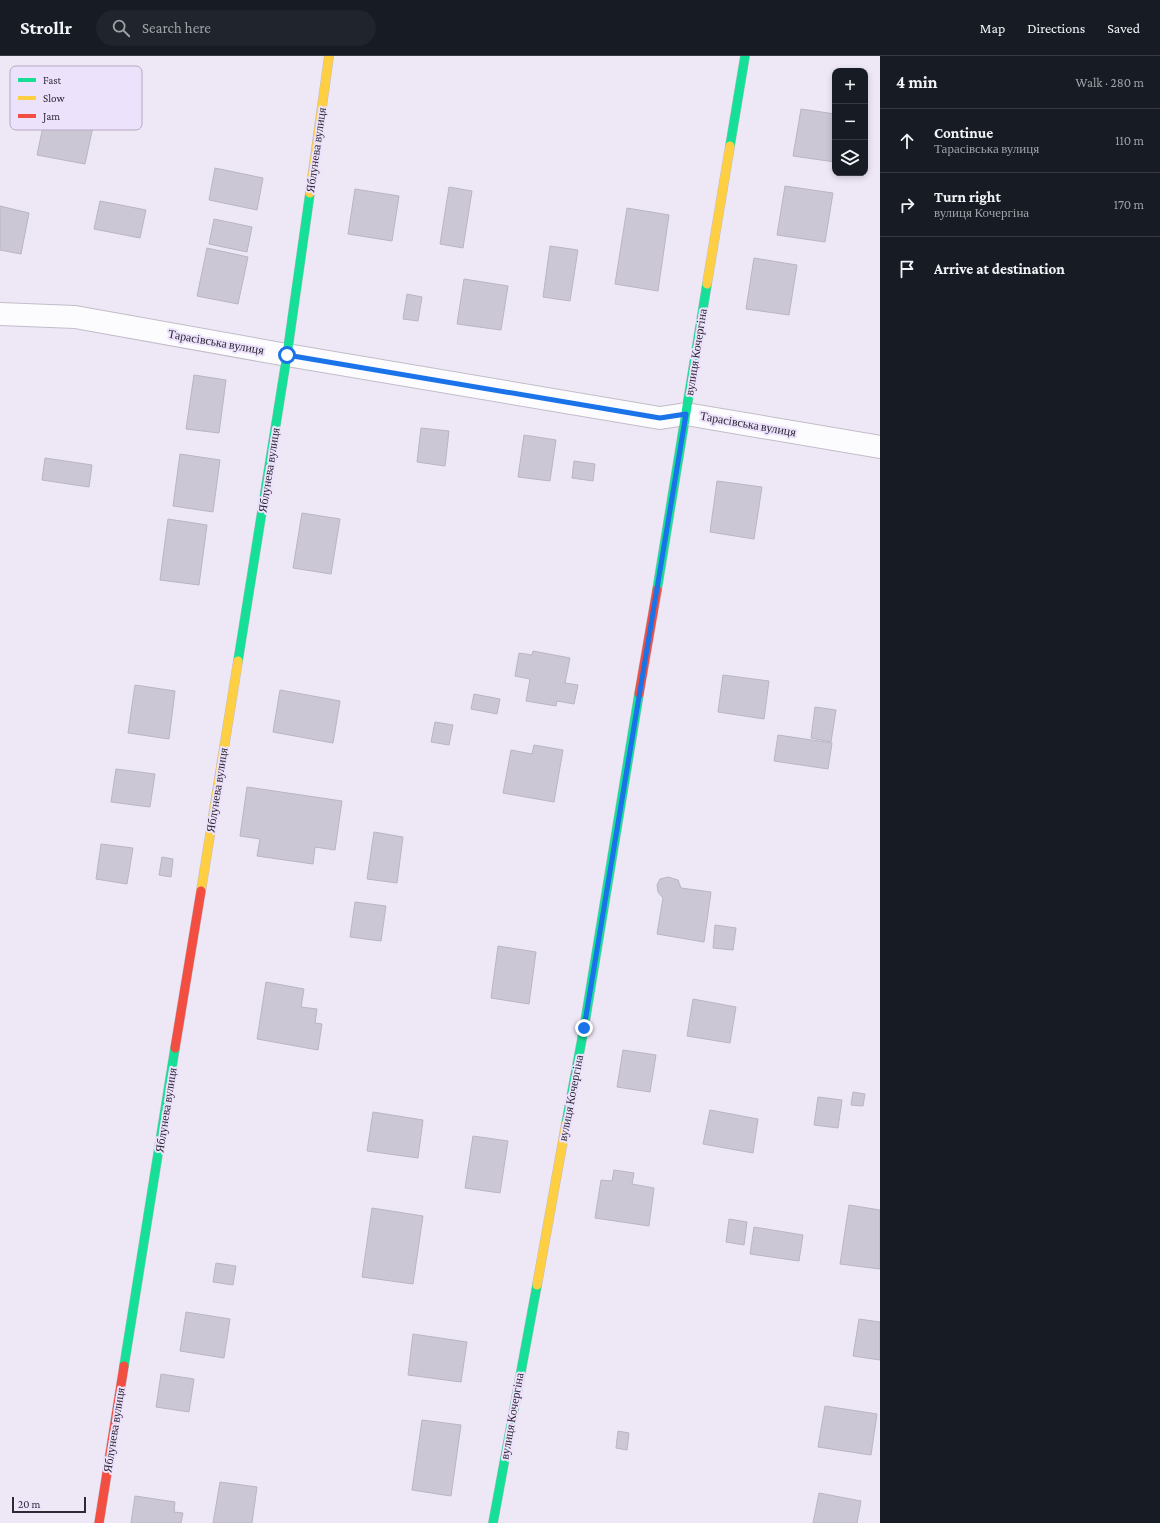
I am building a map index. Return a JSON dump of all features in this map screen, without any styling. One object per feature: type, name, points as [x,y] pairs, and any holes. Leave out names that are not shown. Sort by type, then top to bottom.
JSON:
[{"type":"street","name":"Яблунева вулиця","points":[[99,1523],[287,355],[329,56]]},
{"type":"street","name":"вулиця Кочергіна","points":[[493,1523],[584,1028],[745,56]]},
{"type":"street","name":"Тарасівська вулиця","points":[[0,314],[75,317],[287,355],[660,418],[686,414],[880,447]]},
{"type":"building","points":[[801,109],[832,114],[832,162],[793,156]]},
{"type":"building","points":[[42,130],[92,130],[85,164],[37,155]]},
{"type":"building","points":[[215,168],[263,178],[257,210],[209,200]]},
{"type":"building","points":[[785,186],[833,193],[825,242],[777,235]]},
{"type":"building","points":[[449,187],[472,191],[463,248],[440,244]]},
{"type":"building","points":[[355,189],[399,196],[392,241],[348,234]]},
{"type":"building","points":[[100,201],[146,210],[140,238],[94,229]]},
{"type":"building","points":[[0,206],[29,213],[21,254],[0,250]]},
{"type":"building","points":[[627,208],[669,215],[658,291],[615,284]]},
{"type":"building","points":[[214,219],[252,227],[247,252],[209,244]]},
{"type":"building","points":[[550,246],[578,250],[570,301],[543,297]]},
{"type":"building","points":[[207,248],[248,257],[238,304],[197,296]]},
{"type":"building","points":[[754,258],[797,265],[789,315],[746,309]]},
{"type":"building","points":[[464,279],[508,286],[501,330],[457,324]]},
{"type":"building","points":[[407,294],[422,297],[418,321],[403,319]]},
{"type":"building","points":[[194,375],[226,380],[219,433],[186,429]]},
{"type":"building","points":[[421,428],[449,431],[445,466],[417,462]]},
{"type":"building","points":[[524,435],[556,440],[550,481],[518,477]]},
{"type":"building","points":[[180,454],[220,460],[213,512],[173,506]]},
{"type":"building","points":[[45,458],[92,465],[89,487],[42,480]]},
{"type":"building","points":[[574,461],[595,464],[593,481],[572,478]]},
{"type":"building","points":[[717,481],[762,487],[754,539],[710,532]]},
{"type":"building","points":[[302,513],[340,519],[331,574],[293,568]]},
{"type":"building","points":[[168,519],[207,525],[199,585],[160,580]]},
{"type":"building","points":[[533,651],[570,658],[565,683],[578,685],[574,704],[557,701],[556,706],[526,701],[530,679],[515,676],[519,653],[532,655]]},
{"type":"building","points":[[723,675],[769,681],[764,719],[718,712]]},
{"type":"building","points":[[135,685],[175,691],[169,739],[128,733]]},
{"type":"building","points":[[280,690],[340,701],[333,743],[273,732]]},
{"type":"building","points":[[474,694],[500,699],[497,714],[471,709]]},
{"type":"building","points":[[815,707],[836,710],[831,742],[811,738]]},
{"type":"building","points":[[435,722],[453,725],[449,745],[431,742]]},
{"type":"building","points":[[778,735],[832,743],[828,769],[774,761]]},
{"type":"building","points":[[534,745],[563,750],[554,802],[503,793],[511,750],[532,754]]},
{"type":"building","points":[[116,769],[155,774],[150,807],[111,802]]},
{"type":"building","points":[[247,787],[342,801],[335,850],[315,847],[313,864],[257,856],[260,839],[240,836]]},
{"type":"building","points":[[374,832],[403,837],[397,883],[367,879]]},
{"type":"building","points":[[101,844],[133,848],[127,884],[96,879]]},
{"type":"building","points":[[162,857],[173,859],[171,877],[159,875]]},
{"type":"building","points":[[668,877],[678,880],[681,888],[711,892],[704,942],[657,934],[663,898],[658,892],[657,885],[660,879]]},
{"type":"building","points":[[355,902],[386,906],[381,941],[350,937]]},
{"type":"building","points":[[715,925],[736,928],[733,950],[713,948]]},
{"type":"building","points":[[498,946],[536,952],[529,1004],[491,998]]},
{"type":"building","points":[[266,982],[304,989],[301,1007],[317,1009],[315,1023],[322,1024],[318,1050],[257,1039]]},
{"type":"building","points":[[693,999],[736,1007],[730,1043],[687,1036]]},
{"type":"building","points":[[623,1050],[656,1055],[650,1092],[617,1087]]},
{"type":"building","points":[[853,1092],[865,1094],[863,1106],[851,1105]]},
{"type":"building","points":[[818,1097],[842,1100],[838,1128],[814,1125]]},
{"type":"building","points":[[710,1110],[758,1119],[753,1153],[703,1144]]},
{"type":"building","points":[[373,1112],[423,1120],[418,1158],[367,1151]]},
{"type":"building","points":[[473,1136],[508,1141],[500,1193],[465,1188]]},
{"type":"building","points":[[614,1170],[634,1173],[632,1184],[654,1188],[649,1226],[595,1218],[601,1180],[612,1181]]},
{"type":"building","points":[[849,1205],[880,1210],[880,1269],[840,1264]]},
{"type":"building","points":[[372,1208],[423,1216],[413,1284],[362,1277]]},
{"type":"building","points":[[729,1219],[747,1222],[744,1245],[726,1242]]},
{"type":"building","points":[[754,1227],[803,1235],[799,1261],[750,1254]]},
{"type":"building","points":[[216,1263],[236,1266],[233,1285],[213,1282]]},
{"type":"building","points":[[186,1312],[230,1319],[224,1358],[180,1351]]},
{"type":"building","points":[[859,1319],[880,1322],[880,1360],[853,1356]]},
{"type":"building","points":[[413,1334],[467,1342],[461,1382],[408,1375]]},
{"type":"building","points":[[161,1374],[194,1379],[189,1412],[156,1407]]},
{"type":"building","points":[[825,1406],[877,1414],[871,1455],[818,1447]]},
{"type":"building","points":[[422,1420],[461,1425],[451,1496],[412,1490]]},
{"type":"building","points":[[618,1431],[629,1433],[627,1450],[616,1448]]},
{"type":"building","points":[[220,1482],[257,1487],[252,1523],[213,1523]]},
{"type":"building","points":[[819,1493],[861,1501],[857,1523],[813,1523]]},
{"type":"building","points":[[135,1496],[175,1502],[174,1512],[183,1513],[181,1523],[131,1523]]},
{"type":"traffic: fast","points":[[730,146],[745,56]]},
{"type":"traffic: fast","points":[[238,661],[287,355],[310,193]]},
{"type":"traffic: fast","points":[[657,590],[707,284]]},
{"type":"traffic: fast","points":[[566,1124],[584,1028],[639,694]]},
{"type":"traffic: fast","points":[[124,1366],[175,1048]]},
{"type":"traffic: fast","points":[[493,1523],[537,1285]]},
{"type":"traffic: slow","points":[[310,193],[329,56]]},
{"type":"traffic: slow","points":[[707,284],[730,146]]},
{"type":"traffic: slow","points":[[201,891],[238,661]]},
{"type":"traffic: slow","points":[[537,1285],[566,1124]]},
{"type":"traffic: jam","points":[[639,694],[657,590]]},
{"type":"traffic: jam","points":[[175,1048],[201,891]]},
{"type":"traffic: jam","points":[[99,1523],[124,1366]]},
{"type":"route","points":[[287,355],[660,418],[686,414],[584,1028]]}]
